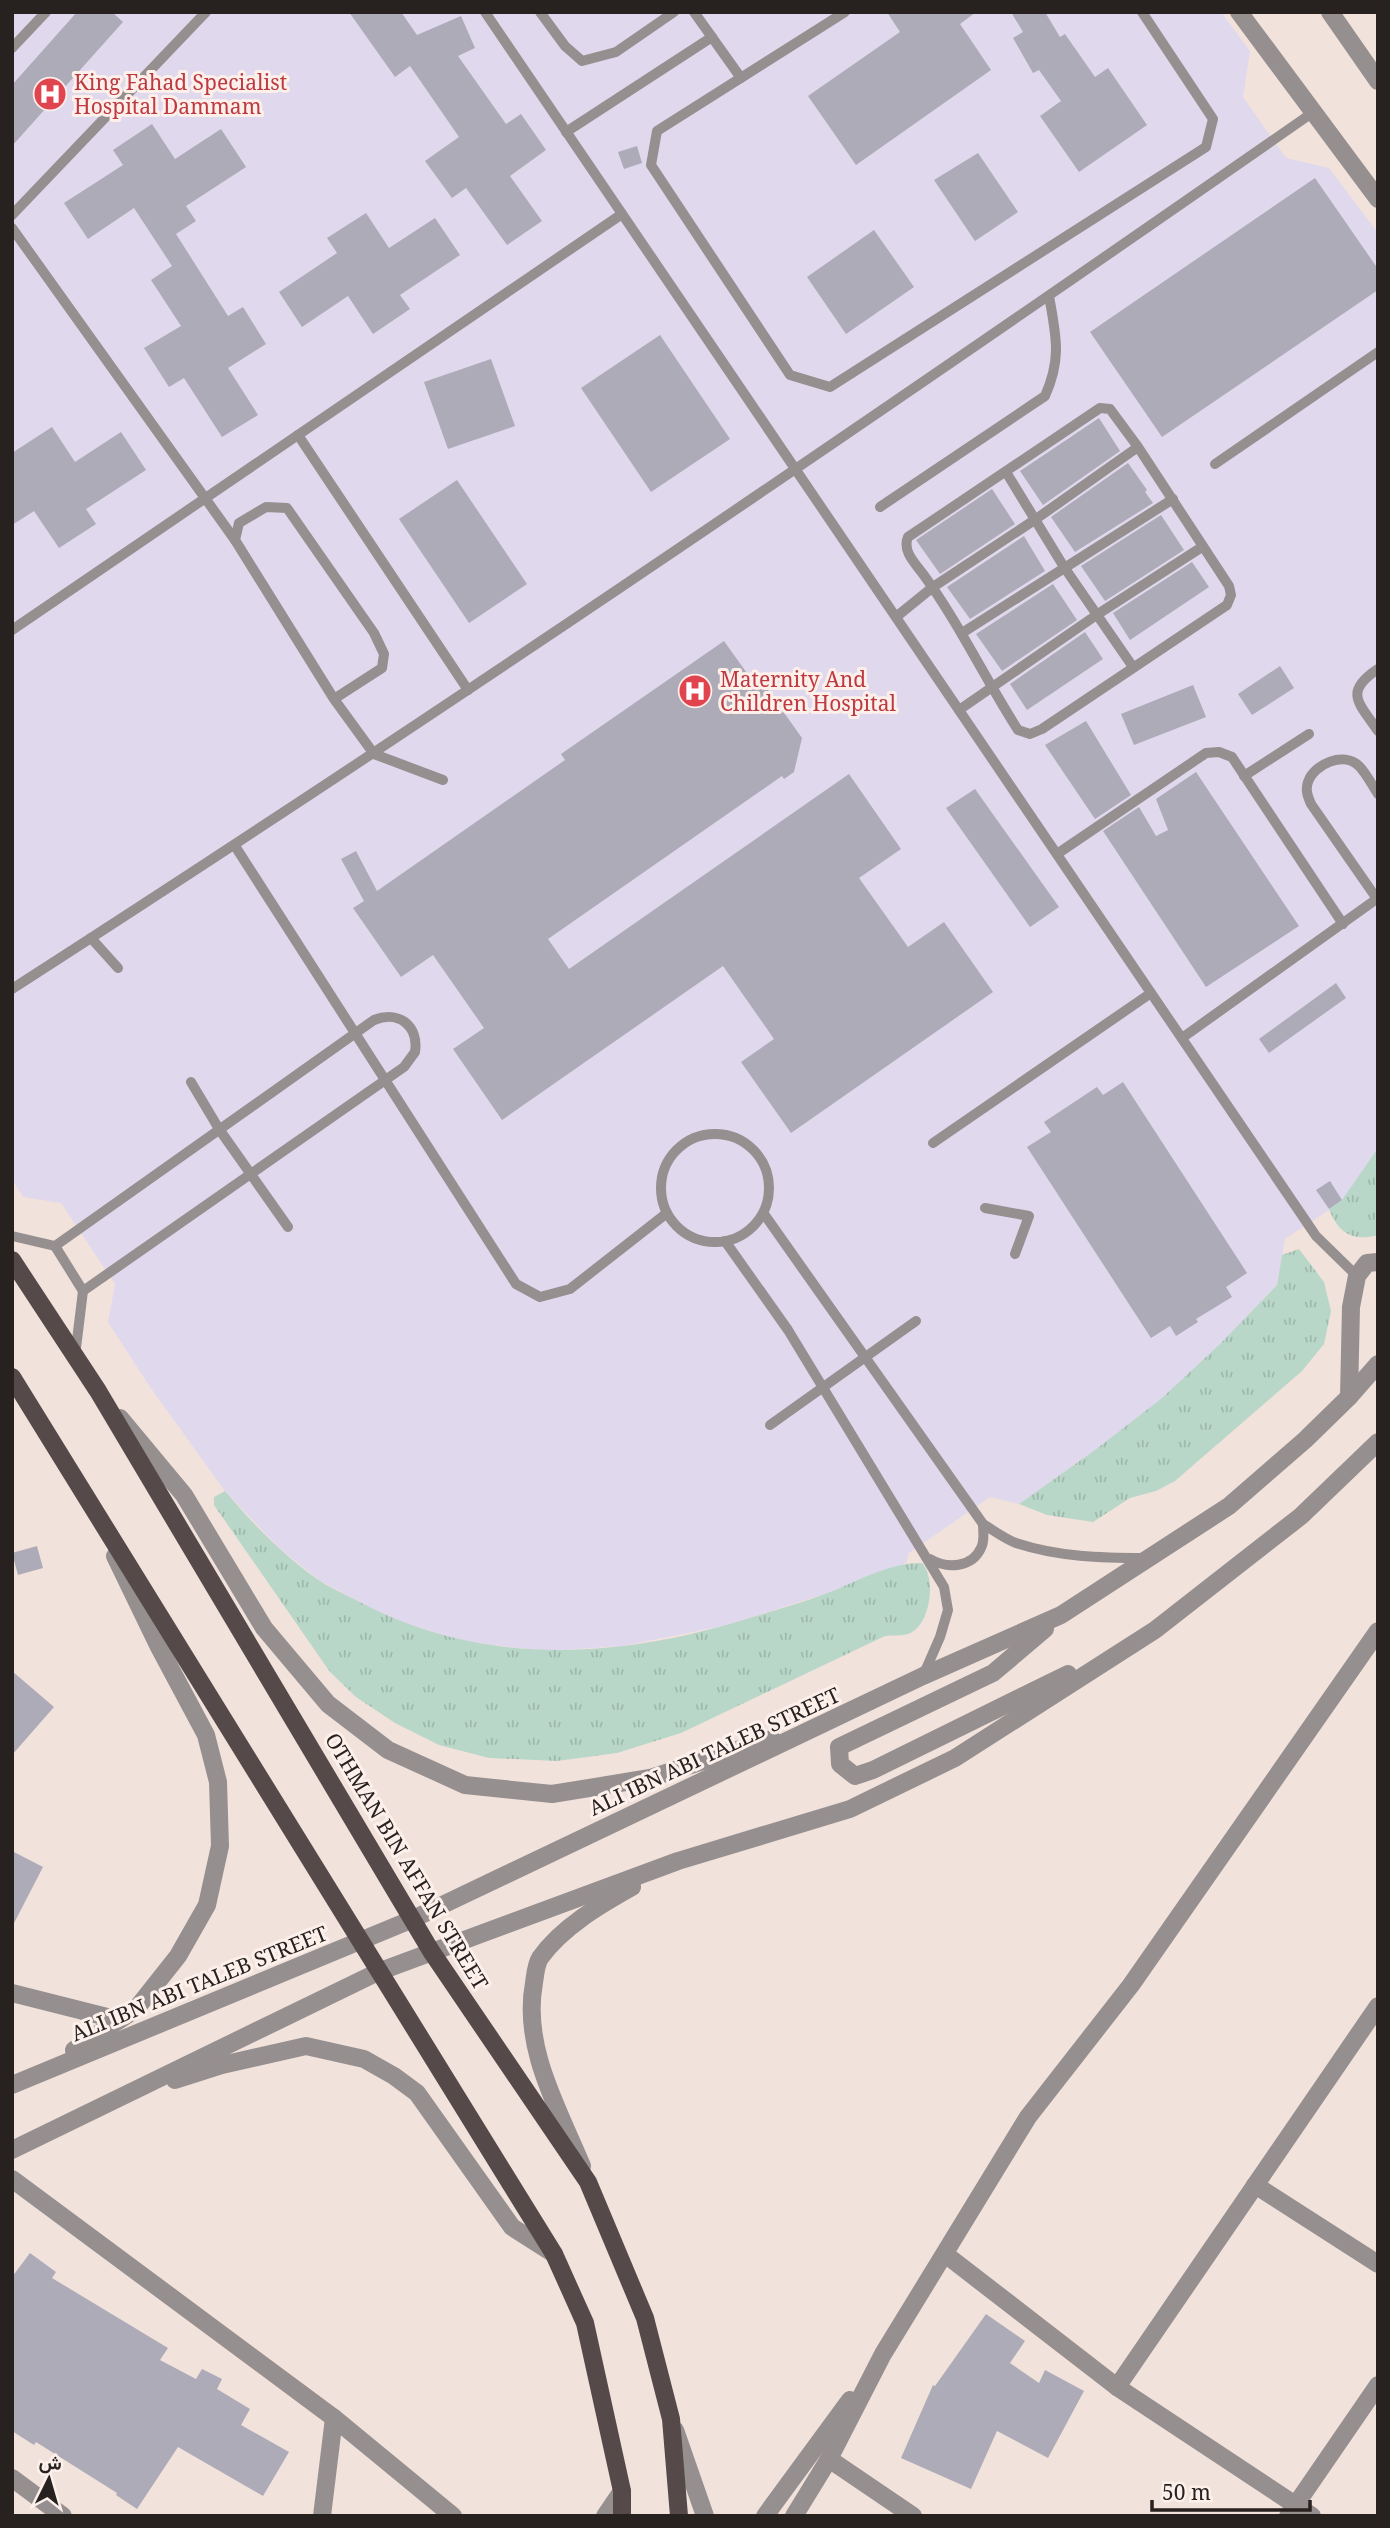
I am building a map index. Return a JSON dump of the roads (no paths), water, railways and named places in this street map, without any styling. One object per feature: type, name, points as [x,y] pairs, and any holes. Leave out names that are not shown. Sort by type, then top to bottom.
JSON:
[{"type":"main road","name":"OTHMAN BIN AFFAN STREET","points":[[12,1260],[98,1391],[431,1951],[589,2182],[645,2318],[671,2419],[679,2516]]},
{"type":"main road","points":[[12,1378],[554,2254],[585,2323],[622,2491],[622,2516]]},
{"type":"main road","points":[[671,2419],[689,2516]]},
{"type":"street","points":[[1239,12],[1378,199]]},
{"type":"street","points":[[1330,12],[1378,81]]},
{"type":"street","points":[[1349,1397],[1351,1307],[1357,1276],[1367,1263],[1378,1262]]},
{"type":"street","name":"ALI IBN ABI TALEB STREET","points":[[12,2085],[413,1919],[923,1676],[1061,1615],[1229,1506],[1305,1440],[1378,1364]]},
{"type":"street","points":[[12,1378],[102,1528],[159,1647],[206,1734],[218,1782],[220,1846],[207,1905],[178,1956],[136,2009],[43,2072]]},
{"type":"street","points":[[98,1391],[184,1495],[264,1628],[328,1704],[388,1750],[465,1785],[552,1794],[650,1778],[838,1718]]},
{"type":"street","points":[[12,2150],[378,1972],[678,1861],[850,1809],[955,1758],[1155,1630],[1301,1516],[1378,1441]]},
{"type":"street","points":[[1061,1615],[993,1673],[839,1747],[840,1764],[855,1776],[873,1770],[1155,1630]]},
{"type":"street","points":[[765,2516],[883,2354],[1028,2117],[1131,1985],[1378,1631]]},
{"type":"street","points":[[589,2182],[540,2066],[530,2003],[538,1960],[562,1935],[604,1903],[678,1861]]},
{"type":"street","points":[[12,1993],[119,2020]]},
{"type":"street","points":[[1117,2387],[1378,2006]]},
{"type":"street","points":[[118,2097],[222,2065],[306,2046],[364,2059],[417,2093],[512,2227],[554,2254]]},
{"type":"street","points":[[12,2179],[334,2418],[453,2516]]},
{"type":"street","points":[[1255,2185],[1378,2264]]},
{"type":"street","points":[[945,2254],[1117,2387],[1292,2510],[1312,2516]]},
{"type":"street","points":[[794,2516],[829,2459],[883,2354]]},
{"type":"street","points":[[1292,2510],[1378,2385]]},
{"type":"street","points":[[322,2516],[334,2418]]},
{"type":"street","points":[[671,2419],[705,2516]]},
{"type":"street","points":[[829,2459],[913,2516]]},
{"type":"street","points":[[12,2478],[55,2512]]},
{"type":"street","points":[[606,2516],[622,2491]]},
{"type":"lane","points":[[12,48],[46,12]]},
{"type":"lane","points":[[12,215],[206,12]]},
{"type":"lane","points":[[485,12],[1316,1236],[1357,1276]]},
{"type":"lane","points":[[540,12],[565,46],[582,61],[616,52],[674,12]]},
{"type":"lane","points":[[694,12],[741,78]]},
{"type":"lane","points":[[845,12],[657,131],[651,165],[790,375],[830,387],[1206,147],[1213,119],[1142,12]]},
{"type":"lane","points":[[566,132],[712,37]]},
{"type":"lane","points":[[12,989],[374,754],[796,470],[1312,113]]},
{"type":"lane","points":[[12,630],[622,214]]},
{"type":"lane","points":[[12,228],[206,498],[334,699],[374,754],[443,780]]},
{"type":"lane","points":[[880,507],[1045,396],[1055,373],[1056,339],[1049,296]]},
{"type":"lane","points":[[1215,464],[1378,352]]},
{"type":"lane","points":[[1100,408],[1110,409],[1229,586],[1231,595],[1227,605],[1042,729],[1030,734],[1018,730],[962,633],[907,551],[905,543],[908,537],[1006,471],[1100,408]]},
{"type":"lane","points":[[298,435],[468,690]]},
{"type":"lane","points":[[896,617],[933,587],[1036,520],[1138,447]]},
{"type":"lane","points":[[1006,471],[1064,567],[1133,667]]},
{"type":"lane","points":[[962,633],[1172,499]]},
{"type":"lane","points":[[234,540],[239,523],[265,507],[287,508],[374,633],[384,654],[382,668],[334,699]]},
{"type":"lane","points":[[959,710],[1098,614],[1202,547]]},
{"type":"lane","points":[[1378,669],[1364,678],[1357,688],[1356,698],[1374,716],[1378,731]]},
{"type":"lane","points":[[1244,776],[1308,734]]},
{"type":"lane","points":[[1057,855],[1206,753],[1219,752],[1232,757],[1343,924]]},
{"type":"lane","points":[[1182,1038],[1378,898],[1311,804],[1307,793],[1308,781],[1316,770],[1329,761],[1344,760],[1358,764],[1378,794]]},
{"type":"lane","points":[[235,846],[516,1284],[540,1297],[569,1289],[667,1213]]},
{"type":"lane","points":[[91,938],[118,968]]},
{"type":"lane","points":[[933,1143],[1151,993]]},
{"type":"lane","points":[[55,1246],[356,1032],[383,1016],[393,1016],[410,1025],[415,1033],[415,1052],[404,1067],[82,1291]]},
{"type":"lane","points":[[191,1082],[219,1129],[288,1227]]},
{"type":"lane","points":[[722,1134],[741,1140],[758,1153],[771,1181],[769,1202],[764,1214],[759,1223],[734,1240],[703,1242],[683,1233],[672,1222],[662,1202],[661,1179],[670,1157],[687,1141],[702,1135],[722,1134]]},
{"type":"lane","points":[[985,1208],[1029,1216],[1015,1255]]},
{"type":"lane","points":[[764,1214],[983,1524],[1015,1542],[1059,1553],[1096,1558],[1146,1558]]},
{"type":"lane","points":[[12,1236],[55,1246],[82,1291],[75,1356]]},
{"type":"lane","points":[[725,1241],[788,1330],[944,1587],[948,1610],[923,1676]]},
{"type":"lane","points":[[770,1425],[916,1321]]},
{"type":"lane","points":[[927,1558],[941,1566],[958,1566],[973,1558],[981,1548],[984,1538],[983,1524]]},
{"type":"lane","points":[[944,1587],[958,1566]]},
{"type":"place","name":"King Fahad Specialist Hospital Dammam","points":[[50,94]]},
{"type":"place","name":"Maternity And Children Hospital","points":[[695,691]]}]
